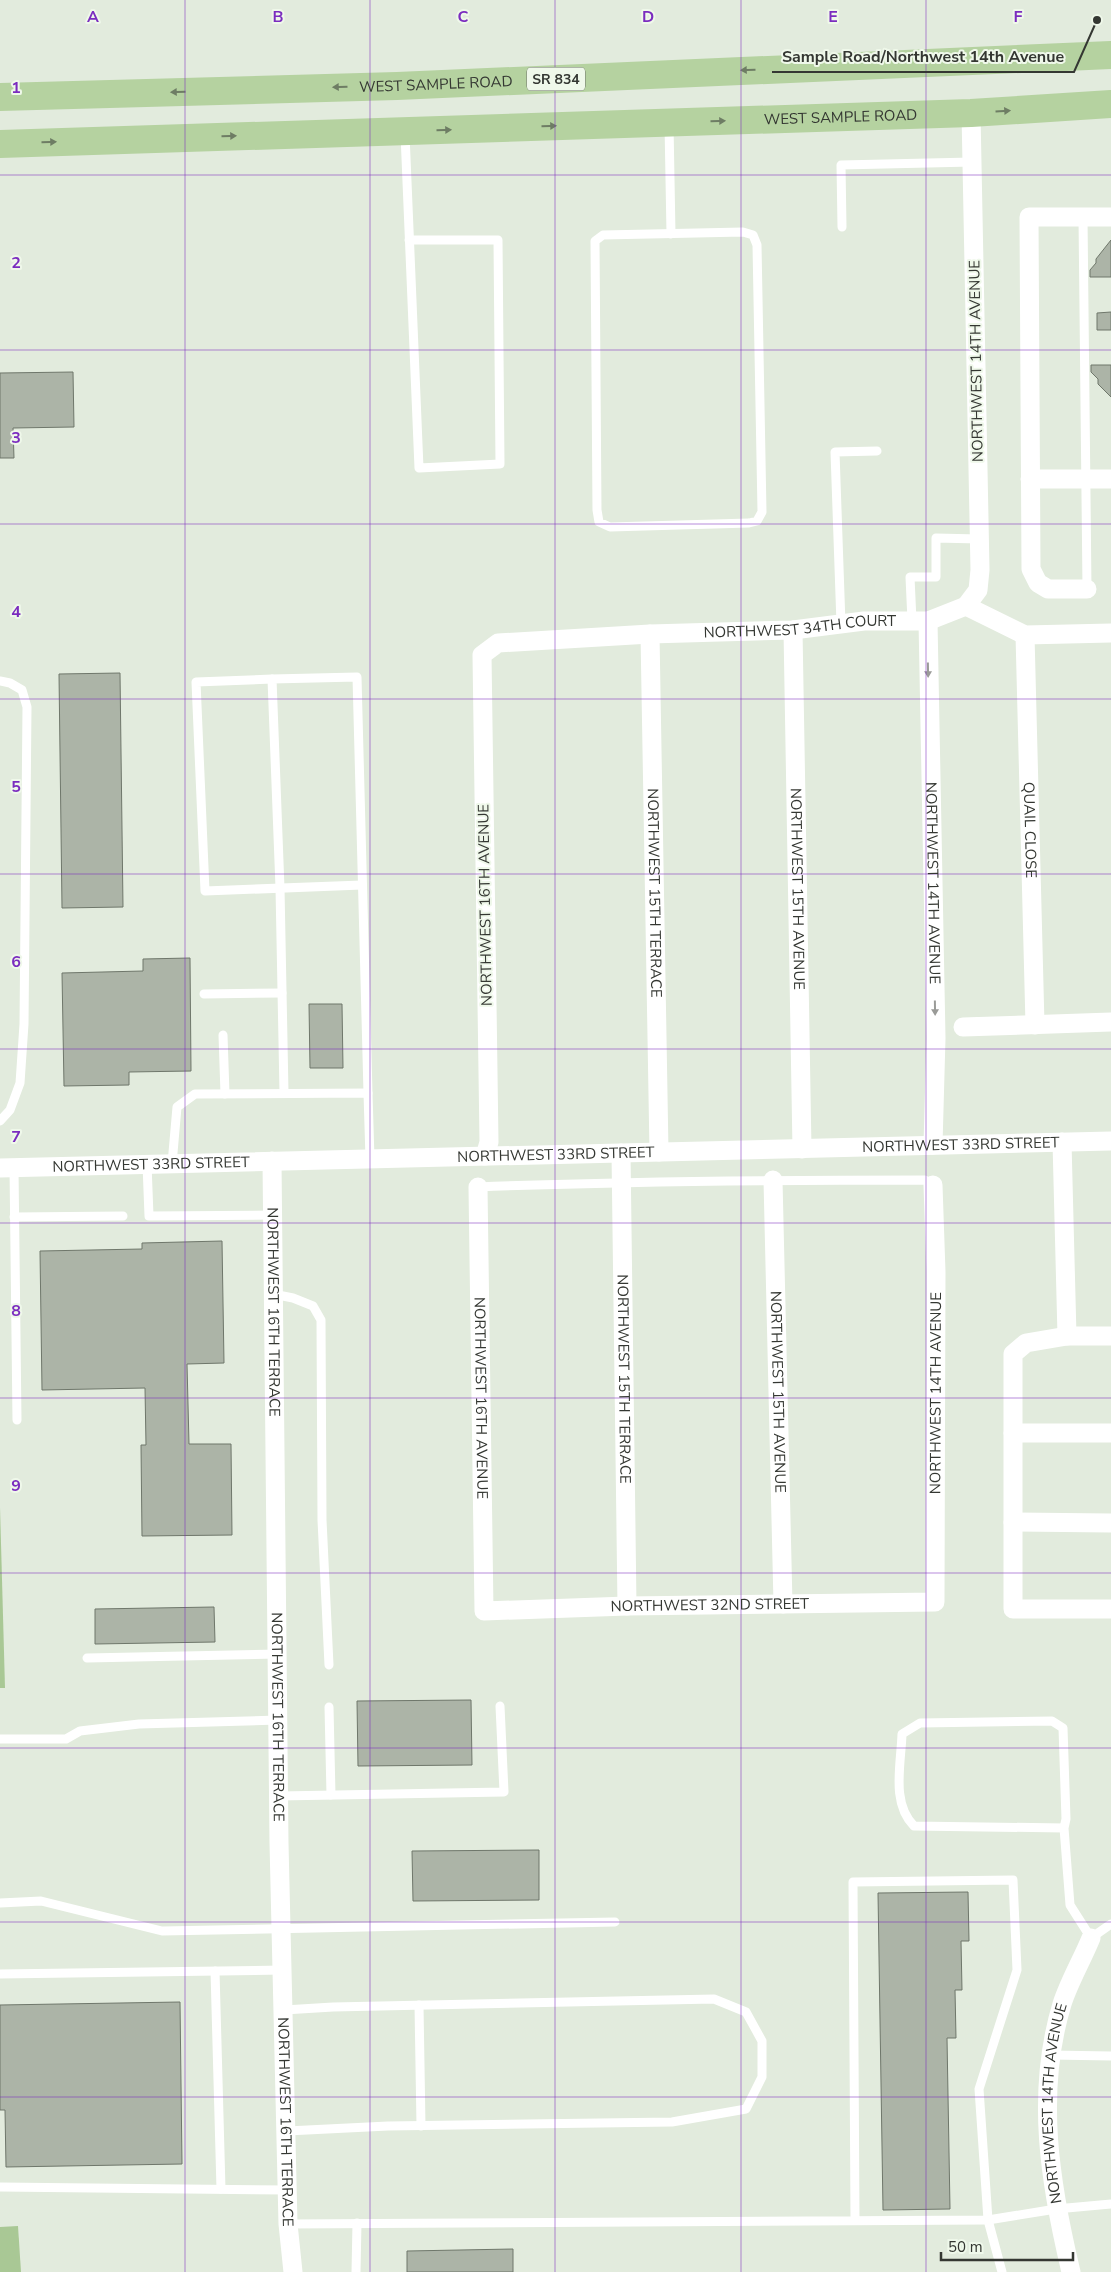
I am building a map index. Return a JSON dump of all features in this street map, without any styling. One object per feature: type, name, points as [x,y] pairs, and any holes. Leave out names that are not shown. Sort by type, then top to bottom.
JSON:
[{"type":"main road","name":"WEST SAMPLE ROAD","points":[[0,97],[397,86],[1111,54]]},
{"type":"main road","name":"WEST SAMPLE ROAD","points":[[0,144],[971,113],[1111,104]]},
{"type":"street","name":"NORTHWEST 14TH AVENUE","points":[[966,606],[978,590],[979,539],[971,113]]},
{"type":"street","points":[[1087,588],[1048,589],[1038,583],[1031,569],[1029,217],[1111,217]]},
{"type":"street","points":[[1030,480],[1111,480]]},
{"type":"street","points":[[966,606],[1025,635],[1111,633]]},
{"type":"street","name":"NORTHWEST 34TH COURT","points":[[482,654],[498,643],[650,634],[793,630],[864,621],[920,621],[966,606]]},
{"type":"street","name":"NORTHWEST 14TH AVENUE","points":[[920,621],[936,1038],[933,1145]]},
{"type":"street","name":"NORTHWEST 15TH AVENUE","points":[[793,630],[802,1148]]},
{"type":"street","name":"NORTHWEST 15TH TERRACE","points":[[650,634],[659,1152]]},
{"type":"street","name":"QUAIL CLOSE","points":[[1025,635],[1035,1025]]},
{"type":"street","name":"NORTHWEST 16TH AVENUE","points":[[482,654],[489,1142],[485,1156]]},
{"type":"street","points":[[963,1027],[1111,1022]]},
{"type":"street","points":[[1062,1142],[1067,1336]]},
{"type":"street","name":"NORTHWEST 33RD STREET","points":[[7,1168],[1111,1142]]},
{"type":"street","name":"NORTHWEST 15TH TERRACE","points":[[621,1153],[627,1606]]},
{"type":"street","name":"NORTHWEST 16TH TERRACE","points":[[272,1161],[279,1796],[288,2224],[293,2272]]},
{"type":"street","name":"NORTHWEST 15TH AVENUE","points":[[773,1180],[783,1604]]},
{"type":"street","name":"NORTHWEST 14TH AVENUE","points":[[933,1185],[936,1272],[935,1602]]},
{"type":"street","name":"NORTHWEST 16TH AVENUE","points":[[478,1187],[484,1611]]},
{"type":"street","points":[[1111,1336],[1067,1336],[1026,1343],[1013,1354],[1013,1609],[1111,1609]]},
{"type":"street","points":[[1013,1433],[1111,1433]]},
{"type":"street","points":[[1013,1522],[1111,1523]]},
{"type":"street","name":"NORTHWEST 32ND STREET","points":[[484,1611],[627,1606],[935,1602]]},
{"type":"street","name":"NORTHWEST 14TH AVENUE","points":[[1071,2272],[1056,2209],[1047,2131],[1048,2071],[1062,2004],[1092,1938]]},
{"type":"lane","points":[[669,122],[672,234]]},
{"type":"lane","points":[[405,131],[409,240],[419,468],[500,464],[498,240],[409,240]]},
{"type":"lane","points":[[842,227],[841,166],[972,162]]},
{"type":"lane","points":[[1083,217],[1087,588]]},
{"type":"lane","points":[[743,232],[753,235],[757,245],[762,512],[757,521],[749,524],[610,527],[599,522],[597,510],[594,240],[603,235],[672,234],[743,232]]},
{"type":"lane","points":[[841,624],[835,452],[877,451]]},
{"type":"lane","points":[[920,621],[910,577],[936,577],[936,538],[979,539]]},
{"type":"lane","points":[[362,885],[205,891],[196,682],[357,677],[370,1158]]},
{"type":"lane","points":[[272,679],[280,888],[284,1093]]},
{"type":"lane","points":[[0,681],[10,683],[22,690],[27,707],[27,852],[24,1024],[20,1084],[10,1110],[0,1122]]},
{"type":"lane","points":[[204,994],[282,993]]},
{"type":"lane","points":[[223,1035],[225,1094]]},
{"type":"lane","points":[[172,1164],[177,1108],[195,1094],[368,1092]]},
{"type":"lane","points":[[147,1164],[149,1216],[273,1214]]},
{"type":"lane","points":[[7,1168],[14,1217],[17,1420]]},
{"type":"lane","points":[[478,1187],[621,1182],[773,1180],[925,1180],[933,1185]]},
{"type":"lane","points":[[14,1217],[124,1216]]},
{"type":"lane","points":[[273,1294],[293,1298],[313,1306],[321,1320],[322,1520],[329,1665]]},
{"type":"lane","points":[[87,1658],[277,1654]]},
{"type":"lane","points":[[279,1796],[504,1792],[500,1706]]},
{"type":"lane","points":[[329,1707],[331,1795]]},
{"type":"lane","points":[[0,1739],[66,1739],[80,1731],[139,1724],[278,1720]]},
{"type":"lane","points":[[1064,1828],[914,1826],[906,1818],[899,1798],[902,1734],[920,1723],[1052,1721],[1063,1728],[1066,1818],[1064,1828],[1070,1905],[1092,1938],[1111,1924]]},
{"type":"lane","points":[[855,2220],[853,1882],[1013,1880],[1018,1970],[979,2088],[988,2220],[1002,2272]]},
{"type":"lane","points":[[0,1904],[41,1902],[162,1931],[449,1927],[615,1922]]},
{"type":"lane","points":[[0,1974],[283,1970]]},
{"type":"lane","points":[[215,1971],[221,2189]]},
{"type":"lane","points":[[284,2010],[714,1998],[746,2012],[762,2041],[762,2077],[746,2109],[672,2122],[421,2126],[287,2131]]},
{"type":"lane","points":[[419,2005],[421,2126]]},
{"type":"lane","points":[[1051,2055],[1111,2056]]},
{"type":"lane","points":[[0,2187],[288,2190]]},
{"type":"lane","points":[[288,2224],[988,2220],[1056,2209],[1111,2204]]},
{"type":"lane","points":[[356,2272],[357,2223]]},
{"type":"green space","points":[[0,1507],[5,1688],[0,1688]]},
{"type":"green space","points":[[18,2226],[21,2272],[0,2272],[0,2227]]},
{"type":"building","points":[[1111,240],[1111,277],[1090,277],[1090,270],[1096,263],[1096,259]]},
{"type":"building","points":[[1111,312],[1111,330],[1097,330],[1097,313]]},
{"type":"building","points":[[1091,365],[1111,365],[1111,397],[1098,384],[1098,379],[1091,372]]},
{"type":"building","points":[[73,372],[74,427],[13,428],[14,458],[0,458],[0,373]]},
{"type":"building","points":[[120,673],[123,907],[62,908],[59,674]]},
{"type":"building","points":[[190,958],[191,1071],[129,1072],[129,1085],[64,1086],[62,973],[143,971],[143,959]]},
{"type":"building","points":[[309,1004],[342,1004],[343,1068],[310,1068]]},
{"type":"building","points":[[222,1241],[224,1363],[187,1364],[189,1444],[231,1444],[232,1535],[142,1536],[141,1445],[146,1445],[145,1388],[42,1390],[40,1251],[142,1249],[142,1243]]},
{"type":"building","points":[[214,1607],[215,1642],[95,1644],[95,1609]]},
{"type":"building","points":[[471,1700],[472,1765],[358,1766],[357,1701]]},
{"type":"building","points":[[539,1850],[539,1900],[413,1901],[412,1851]]},
{"type":"building","points":[[968,1892],[969,1941],[961,1941],[962,1990],[955,1990],[956,2038],[947,2038],[950,2209],[883,2210],[878,1893]]},
{"type":"building","points":[[180,2002],[182,2164],[6,2167],[5,2110],[0,2110],[0,2005]]},
{"type":"building","points":[[513,2249],[513,2272],[407,2272],[407,2251]]},
{"type":"place","name":"Sample Road/Northwest 14th Avenue","points":[[1097,20]]}]
